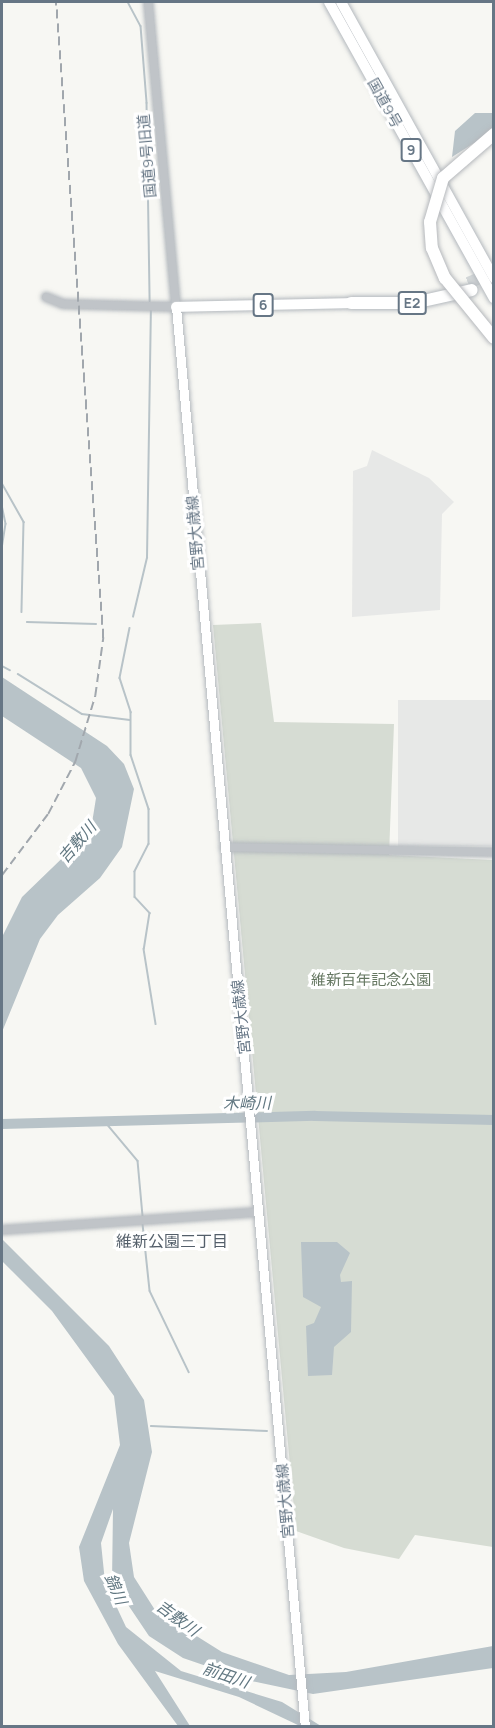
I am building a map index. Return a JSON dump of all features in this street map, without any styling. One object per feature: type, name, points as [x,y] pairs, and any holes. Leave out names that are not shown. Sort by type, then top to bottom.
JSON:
[{"type":"highway","points":[[494,134],[443,178],[430,222],[432,248],[445,278],[494,338]]},
{"type":"highway","name":"E2","points":[[351,303],[414,303],[470,286]]},
{"type":"main road","name":"国道9号","points":[[329,2],[494,298]]},
{"type":"main road","name":"国道9号","points":[[341,2],[494,278]]},
{"type":"main road","name":"6","points":[[176,307],[351,303]]},
{"type":"main road","name":"宮野大歳線","points":[[176,307],[304,1726]]},
{"type":"street","name":"国道9号旧道","points":[[148,2],[176,307]]},
{"type":"street","points":[[46,297],[63,304],[176,307]]},
{"type":"street","points":[[224,847],[494,852]]},
{"type":"street","points":[[5,1229],[259,1212]]},
{"type":"shaded area","points":[[475,113],[493,113],[493,142],[474,143],[452,157],[455,131]]},
{"type":"shaded area","points":[[372,450],[429,478],[454,502],[442,514],[440,610],[352,617],[353,471],[367,466]]},
{"type":"shaded area","points":[[2,677],[107,746],[124,764],[134,789],[122,847],[100,878],[58,915],[40,939],[2,1032],[2,937],[22,897],[82,839],[92,823],[96,798],[81,768],[2,716]]},
{"type":"shaded area","points":[[398,700],[493,700],[493,846],[398,846]]},
{"type":"shaded area","points":[[2,1239],[109,1346],[144,1400],[152,1452],[129,1543],[134,1577],[155,1610],[222,1652],[289,1675],[346,1672],[493,1646],[493,1668],[313,1694],[247,1680],[183,1658],[149,1636],[112,1581],[113,1509],[101,1543],[105,1582],[126,1627],[181,1671],[282,1702],[321,1726],[300,1726],[239,1697],[155,1671],[190,1726],[178,1726],[118,1644],[84,1581],[79,1547],[120,1445],[114,1396],[52,1311],[2,1261]]},
{"type":"shaded area","points":[[301,1242],[337,1242],[350,1253],[340,1275],[341,1282],[352,1281],[351,1332],[334,1347],[332,1375],[308,1376],[306,1326],[314,1323],[321,1307],[303,1297]]},
{"type":"green space","name":"維新百年記念公園","points":[[261,623],[274,722],[394,724],[389,855],[493,860],[493,1547],[415,1535],[399,1559],[344,1548],[296,1531],[213,625]]},
{"type":"waterway","points":[[128,2],[141,26],[147,103],[150,301]]},
{"type":"waterway","points":[[133,617],[147,558],[151,311]]},
{"type":"waterway","points":[[2,483],[24,522],[22,612]]},
{"type":"waterway","points":[[2,505],[6,524],[2,549]]},
{"type":"waterway","points":[[27,622],[96,624]]},
{"type":"waterway","points":[[130,628],[120,678],[131,712],[131,755],[149,809],[149,844],[135,872],[135,897],[150,913],[144,949],[156,1024]]},
{"type":"waterway","points":[[2,666],[10,670]]},
{"type":"waterway","points":[[18,674],[82,714],[130,720]]},
{"type":"waterway","name":"木崎川","points":[[2,1124],[315,1116],[494,1120]]},
{"type":"waterway","points":[[107,1124],[138,1161],[143,1216]]},
{"type":"waterway","points":[[143,1224],[150,1291],[189,1372]]},
{"type":"waterway","points":[[151,1426],[267,1431]]},
{"type":"tunnel","points":[[468,283],[491,273]]},
{"type":"railway","points":[[2,875],[48,814],[75,762],[95,696],[103,638],[56,2]]},
{"type":"district","name":"維新公園三丁目","points":[[172,1241]]},
{"type":"water label","name":"吉敷川","points":[[77,842]]},
{"type":"water label","name":"錦川","points":[[116,1589]]},
{"type":"water label","name":"吉敷川","points":[[178,1618]]},
{"type":"water label","name":"前田川","points":[[226,1675]]}]
